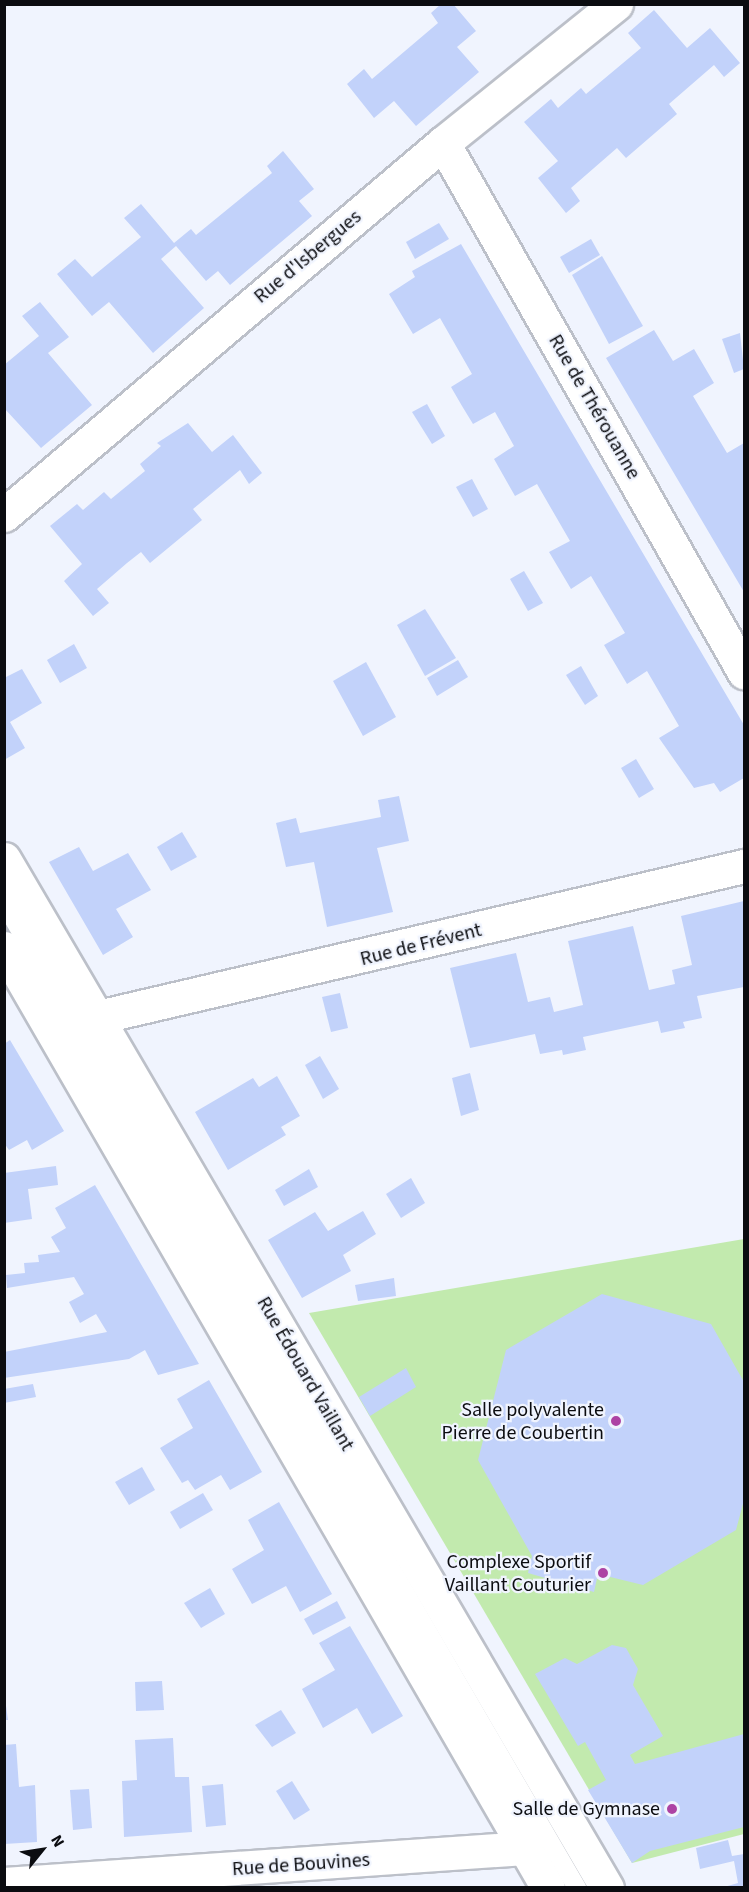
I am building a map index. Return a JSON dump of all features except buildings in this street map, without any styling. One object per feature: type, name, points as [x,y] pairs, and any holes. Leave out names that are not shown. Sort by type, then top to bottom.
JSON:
[{"type":"street","name":"Rue d'Isbergues","points":[[4,514],[443,143],[616,4]]},
{"type":"street","name":"Rue de Thérouanne","points":[[443,143],[744,672]]},
{"type":"street","name":"Rue Édouard Vaillant","points":[[4,859],[607,1887]]},
{"type":"street","name":"Rue de Frévent","points":[[98,1017],[744,866]]},
{"type":"street","points":[[4,948],[548,1887]]},
{"type":"street","name":"Rue de Bouvines","points":[[19,1885],[525,1848]]},
{"type":"lane","points":[[4,903],[577,1887]]},
{"type":"green space","name":"Complexe Sportif Vaillant Couturier","points":[[744,1239],[744,1834],[632,1863],[309,1313]]},
{"type":"place","name":"Salle polyvalente Pierre de Coubertin","points":[[616,1421]]},
{"type":"place","name":"Complexe Sportif Vaillant Couturier","points":[[603,1573]]},
{"type":"place","name":"Salle de Gymnase","points":[[672,1809]]}]
